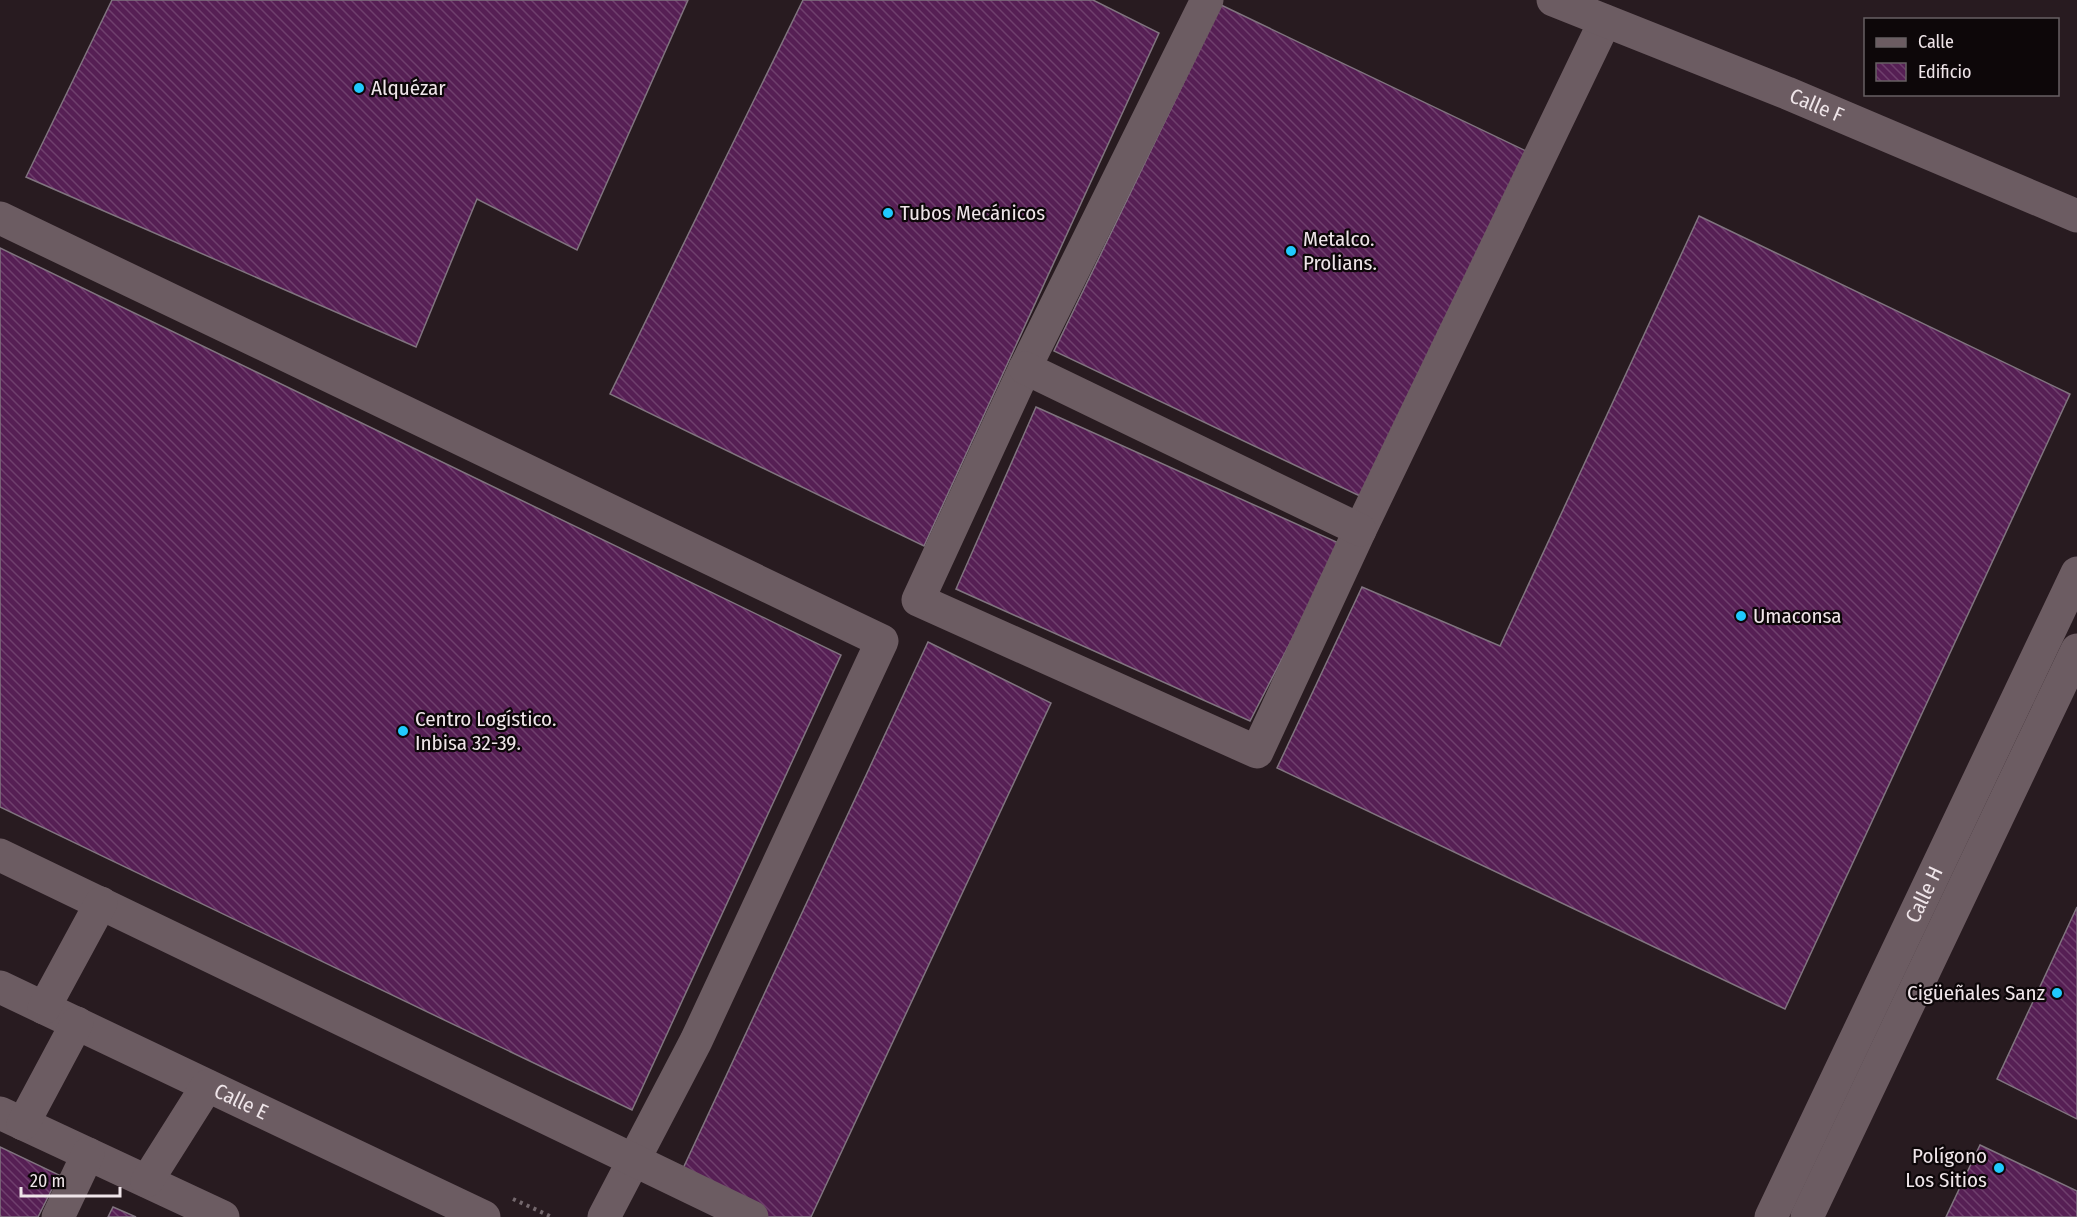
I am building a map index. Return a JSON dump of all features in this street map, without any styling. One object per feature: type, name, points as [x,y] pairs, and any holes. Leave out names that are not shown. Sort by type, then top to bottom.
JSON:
[{"type":"street","points":[[1207,0],[1025,368],[918,600],[1257,752],[1360,530],[1605,21]]},
{"type":"street","name":"Calle F","points":[[1553,0],[1787,93],[2077,216]]},
{"type":"street","points":[[0,218],[882,641],[696,1041],[604,1217]]},
{"type":"street","points":[[1025,368],[1360,530]]},
{"type":"street","name":"Calle H","points":[[1771,1217],[2077,573]]},
{"type":"street","name":"Calle H","points":[[1807,1217],[2077,650]]},
{"type":"street","points":[[0,855],[752,1217]]},
{"type":"street","points":[[44,1008],[102,903]]},
{"type":"street","name":"Calle E","points":[[0,987],[484,1217]]},
{"type":"street","points":[[77,1023],[12,1119],[223,1217]]},
{"type":"street","points":[[147,1181],[207,1086]]},
{"type":"street","points":[[58,1217],[88,1154]]},
{"type":"building","name":"Alquézar","points":[[112,0],[688,0],[577,250],[477,199],[416,347],[26,177]]},
{"type":"building","name":"Tubos Mecánicos","points":[[803,0],[1093,0],[1159,33],[924,546],[610,394]]},
{"type":"building","name":"Metalco. Prolians.","points":[[1221,5],[1528,152],[1362,497],[1054,351]]},
{"type":"building","name":"Umaconsa","points":[[1699,216],[2070,394],[1785,1009],[1277,768],[1362,587],[1500,646]]},
{"type":"building","name":"Centro Logístico. Inbisa 32-39.","points":[[0,248],[841,655],[632,1110],[0,807]]},
{"type":"building","points":[[1036,407],[1341,544],[1250,721],[956,589]]},
{"type":"building","points":[[928,642],[1051,703],[811,1217],[765,1217],[680,1175]]},
{"type":"building","name":"Cigüeñales Sanz","points":[[2077,907],[2077,1119],[1997,1079]]},
{"type":"building","name":"Polígono Los Sitios","points":[[1980,1145],[2077,1191],[2077,1217],[1946,1217]]},
{"type":"building","points":[[0,1147],[59,1175],[38,1217],[0,1217]]},
{"type":"building","points":[[113,1207],[136,1217],[108,1217]]},
{"type":"place","name":"Alquézar","points":[[359,88]]},
{"type":"place","name":"Tubos Mecánicos","points":[[888,213]]},
{"type":"place","name":"Metalco. Prolians.","points":[[1291,251]]},
{"type":"place","name":"Umaconsa","points":[[1741,616]]},
{"type":"place","name":"Centro Logístico. Inbisa 32-39.","points":[[403,731]]},
{"type":"place","name":"Cigüeñales Sanz","points":[[2057,993]]},
{"type":"place","name":"Polígono Los Sitios","points":[[1999,1168]]}]
